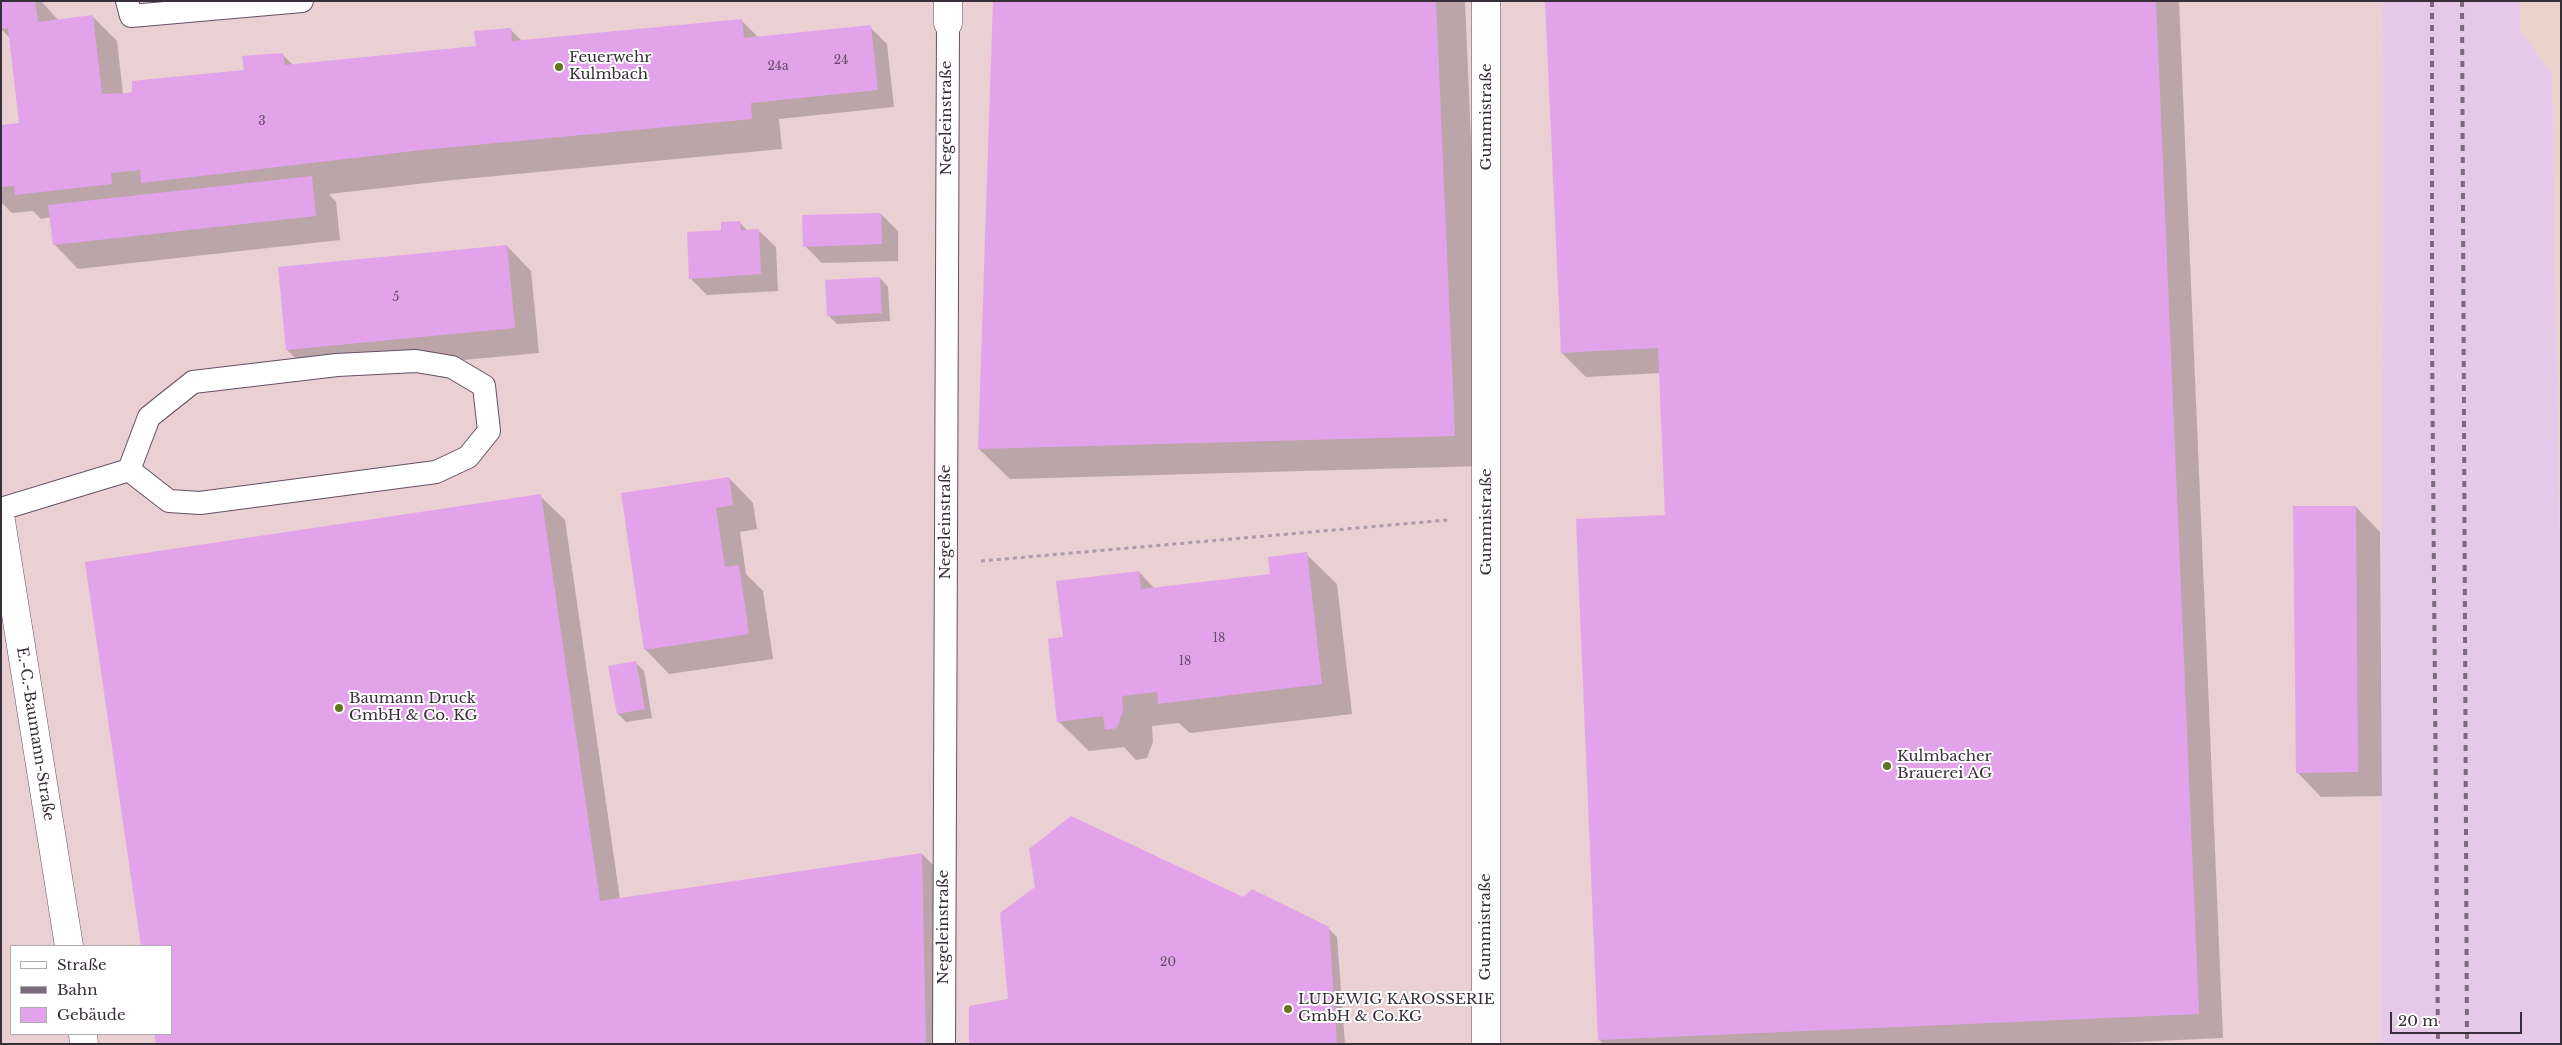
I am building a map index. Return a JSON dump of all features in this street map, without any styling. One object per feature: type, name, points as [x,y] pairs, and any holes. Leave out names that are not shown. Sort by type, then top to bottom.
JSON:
[{"type":"street","name":"Gummistraße","points":[[1486,1],[1486,1044]]},
{"type":"street","name":"E.-C.-Baumann-Straße","points":[[1,521],[8,608],[69,945]]},
{"type":"lane","points":[[127,1],[131,16],[302,1]]},
{"type":"lane","name":"Negeleinstraße","points":[[944,1044],[948,12]]},
{"type":"lane","points":[[416,361],[452,367],[484,386],[489,431],[468,457],[436,472],[200,503],[169,501],[129,470],[149,417],[193,382],[337,365],[416,361]]},
{"type":"lane","points":[[1,508],[129,470]]},
{"type":"path","points":[[945,564],[1487,516]]},
{"type":"shaded area","points":[[1,1],[2383,1],[2381,1044],[1,1044]]},
{"type":"shaded area","points":[[2383,1],[2520,1],[2520,31],[2552,74],[2561,610],[2561,1044],[2381,1044]]},
{"type":"shaded area","points":[[2520,1],[2561,1],[2561,610],[2552,74],[2520,31]]},
{"type":"building","points":[[1,1],[35,1],[38,22],[93,15],[102,94],[132,93],[132,81],[244,70],[242,56],[283,53],[285,65],[476,46],[474,31],[511,28],[512,41],[742,19],[744,38],[871,25],[878,90],[751,103],[752,119],[422,150],[141,183],[140,170],[111,173],[112,184],[15,195],[14,186],[1,187],[1,125],[19,123],[8,28],[1,29]]},
{"type":"building","points":[[993,1],[1436,1],[1455,436],[978,449]]},
{"type":"building","name":"Kulmbacher Brauerei AG","points":[[1545,1],[2156,1],[2199,1014],[1598,1040],[1576,519],[1665,515],[1658,348],[1561,353]]},
{"type":"building","points":[[312,176],[316,216],[53,245],[48,205]]},
{"type":"building","points":[[881,213],[882,244],[803,247],[802,215]]},
{"type":"building","points":[[740,221],[741,230],[759,229],[761,274],[689,279],[687,232],[721,230],[721,222]]},
{"type":"building","points":[[507,245],[515,328],[286,350],[278,267]]},
{"type":"building","points":[[880,277],[882,313],[827,316],[825,280]]},
{"type":"building","points":[[729,477],[733,505],[716,508],[725,567],[739,565],[749,634],[644,650],[621,493]]},
{"type":"building","name":"Baumann Druck GmbH & Co. KG","points":[[541,494],[600,901],[922,853],[926,1044],[156,1044],[154,1035],[172,1035],[172,945],[141,945],[85,562]]},
{"type":"building","points":[[2293,506],[2356,506],[2358,772],[2296,773]]},
{"type":"building","points":[[1307,552],[1322,684],[1158,704],[1157,692],[1122,696],[1123,711],[1117,728],[1105,730],[1103,716],[1057,722],[1048,639],[1063,637],[1056,581],[1139,571],[1141,589],[1270,574],[1268,557]]},
{"type":"building","points":[[636,661],[645,709],[617,714],[608,666]]},
{"type":"building","points":[[1071,816],[1243,897],[1252,889],[1329,927],[1337,1044],[969,1044],[969,1006],[1008,999],[1000,913],[1035,887],[1029,849]]},
{"type":"railway","points":[[2432,1],[2432,342],[2438,1044]]},
{"type":"railway","points":[[2462,1],[2467,1044]]},
{"type":"place","name":"Feuerwehr Kulmbach","points":[[559,67]]},
{"type":"place","name":"Baumann Druck GmbH & Co. KG","points":[[339,708]]},
{"type":"place","name":"Kulmbacher Brauerei AG","points":[[1887,766]]},
{"type":"place","name":"LUDEWIG KAROSSERIE GmbH & Co.KG","points":[[1288,1009]]}]
